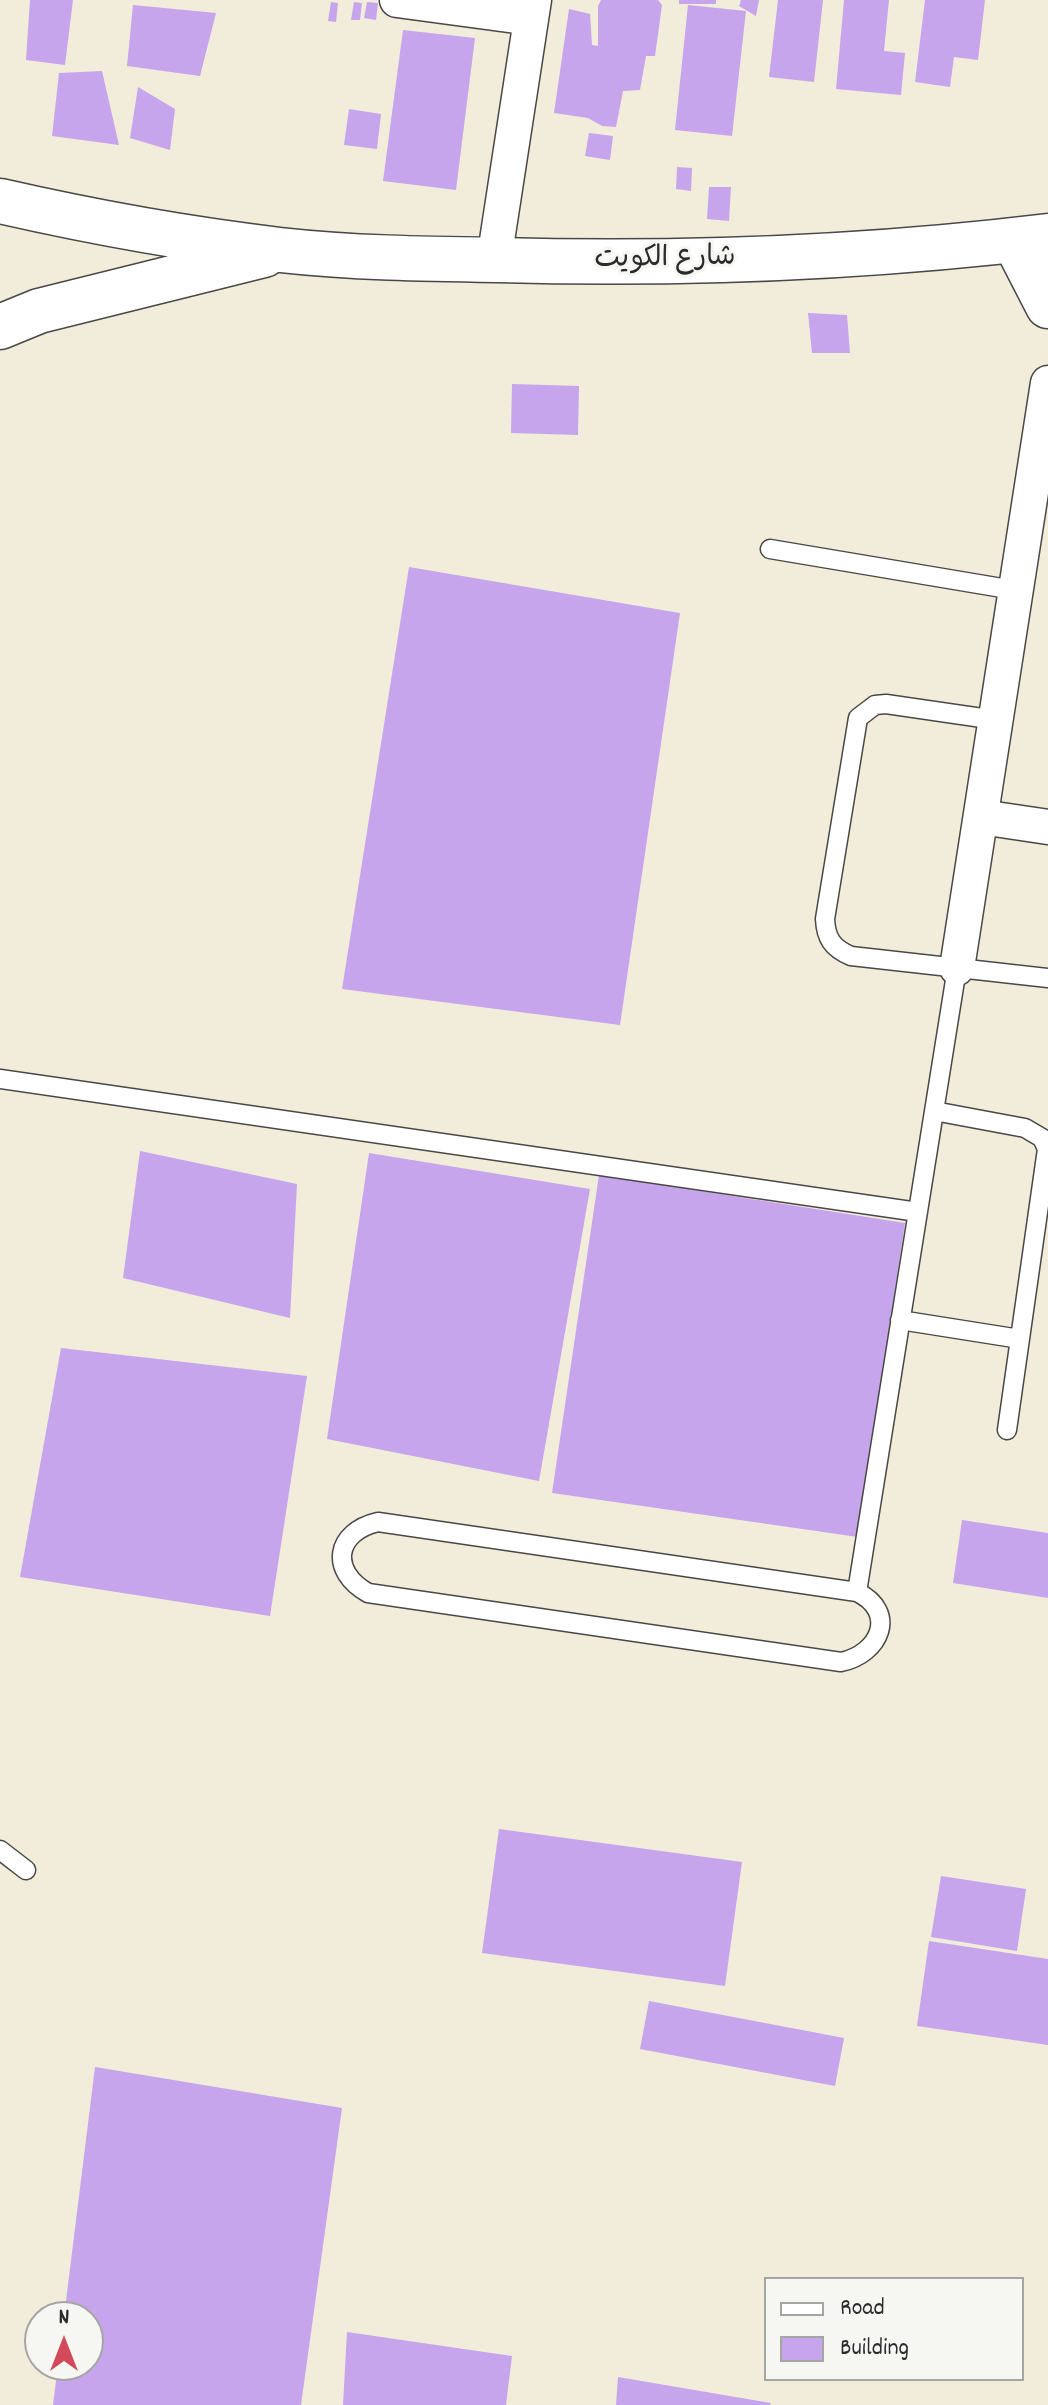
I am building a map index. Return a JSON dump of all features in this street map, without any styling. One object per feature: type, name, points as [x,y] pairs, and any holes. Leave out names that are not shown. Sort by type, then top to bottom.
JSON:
[{"type":"main road","name":"شارع الكويت","points":[[0,201],[85,221],[281,250],[494,260],[721,260],[868,253],[1031,238]]},
{"type":"main road","points":[[1031,238],[1048,306]]},
{"type":"main road","name":"شارع الكويت","points":[[0,327],[39,311],[281,250]]},
{"type":"street","points":[[397,0],[532,9],[494,260]]},
{"type":"street","points":[[957,968],[1048,383]]},
{"type":"street","points":[[981,817],[1048,827]]},
{"type":"lane","points":[[770,549],[1014,590]]},
{"type":"lane","points":[[996,720],[886,704],[875,705],[858,718],[825,919],[826,932],[831,944],[851,956],[1048,978]]},
{"type":"lane","points":[[857,1592],[957,968]]},
{"type":"lane","points":[[0,1079],[918,1212]]},
{"type":"lane","points":[[934,1111],[1025,1128],[1042,1138],[1047,1149],[1007,1430]]},
{"type":"lane","points":[[900,1320],[1020,1339]]},
{"type":"lane","points":[[378,1522],[857,1592],[869,1598],[878,1610],[880,1624],[877,1639],[868,1651],[856,1659],[841,1662],[368,1593],[353,1585],[343,1570],[342,1553],[348,1537],[361,1526],[378,1522]]},
{"type":"lane","points":[[0,1850],[26,1870]]},
{"type":"building","points":[[30,0],[73,0],[65,65],[26,60]]},
{"type":"building","points":[[601,0],[658,0],[662,5],[655,56],[646,56],[640,90],[623,91],[616,127],[602,126],[588,118],[554,113],[569,9],[590,14],[592,45],[598,46],[598,6]]},
{"type":"building","points":[[679,0],[716,0],[716,4],[679,4]]},
{"type":"building","points":[[741,0],[759,0],[756,16],[739,6]]},
{"type":"building","points":[[778,0],[823,0],[814,82],[769,77]]},
{"type":"building","points":[[844,0],[889,0],[884,51],[905,53],[901,95],[836,89]]},
{"type":"building","points":[[925,0],[985,0],[978,60],[954,57],[950,87],[915,82]]},
{"type":"building","points":[[331,2],[338,3],[336,22],[328,21]]},
{"type":"building","points":[[354,2],[362,3],[360,20],[351,20]]},
{"type":"building","points":[[367,2],[378,3],[376,20],[364,18]]},
{"type":"building","points":[[133,5],[216,13],[200,76],[127,66]]},
{"type":"building","points":[[688,5],[746,11],[732,136],[675,130]]},
{"type":"building","points":[[403,30],[475,38],[456,190],[383,181]]},
{"type":"building","points":[[102,71],[119,145],[52,136],[59,73]]},
{"type":"building","points":[[138,87],[175,109],[170,150],[130,138]]},
{"type":"building","points":[[349,109],[381,114],[377,149],[344,145]]},
{"type":"building","points":[[589,133],[613,136],[610,160],[585,156]]},
{"type":"building","points":[[677,167],[692,168],[691,191],[676,189]]},
{"type":"building","points":[[709,187],[731,187],[729,221],[707,219]]},
{"type":"building","points":[[808,313],[847,315],[850,353],[812,353]]},
{"type":"building","points":[[512,384],[579,386],[578,435],[511,433]]},
{"type":"building","points":[[409,567],[680,613],[620,1025],[342,989]]},
{"type":"building","points":[[140,1151],[297,1184],[290,1318],[123,1278]]},
{"type":"building","points":[[369,1153],[590,1189],[539,1481],[327,1439]]},
{"type":"building","points":[[599,1175],[905,1223],[858,1537],[552,1493]]},
{"type":"building","points":[[61,1348],[307,1376],[270,1616],[20,1577]]},
{"type":"building","points":[[962,1520],[1048,1533],[1048,1598],[953,1583]]},
{"type":"building","points":[[499,1829],[742,1862],[725,1986],[482,1953]]},
{"type":"building","points":[[941,1876],[1026,1889],[1017,1951],[931,1937]]},
{"type":"building","points":[[929,1941],[1048,1959],[1048,2045],[917,2026]]},
{"type":"building","points":[[649,2001],[844,2038],[835,2086],[640,2049]]},
{"type":"building","points":[[95,2067],[342,2108],[301,2405],[53,2405],[56,2381],[104,2381],[104,2301],[66,2301]]},
{"type":"building","points":[[347,2332],[512,2356],[506,2405],[343,2405]]},
{"type":"building","points":[[618,2377],[771,2403],[616,2405]]}]
